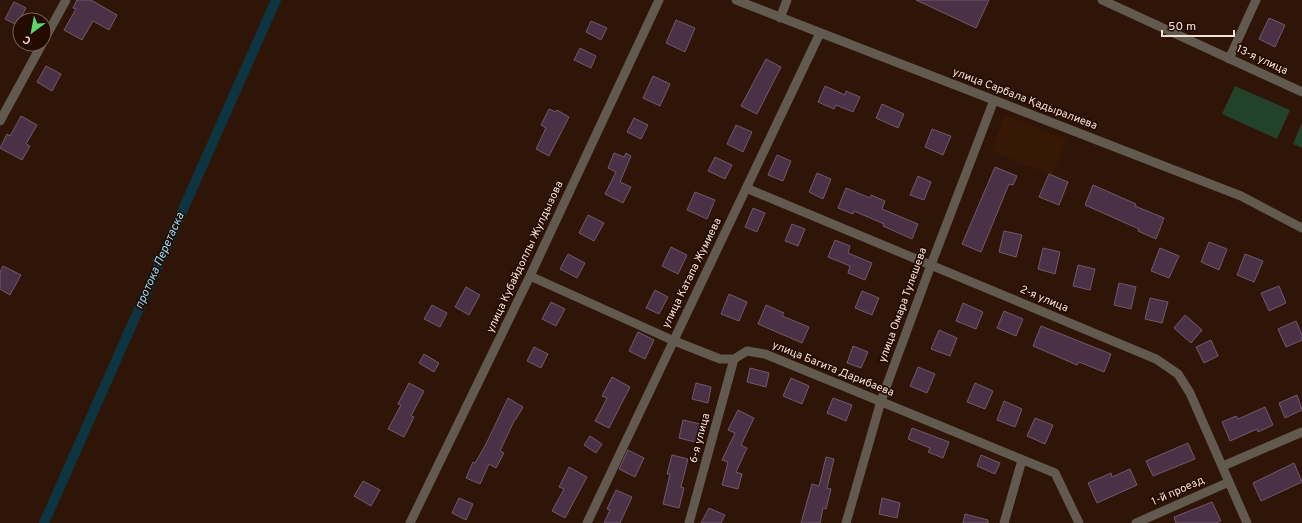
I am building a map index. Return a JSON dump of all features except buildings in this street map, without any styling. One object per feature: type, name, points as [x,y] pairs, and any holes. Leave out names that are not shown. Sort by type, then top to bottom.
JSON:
[{"type":"street","points":[[52,25],[66,0]]},
{"type":"street","name":"улица Кубайдоллы Жулдызова","points":[[410,523],[530,276],[659,0]]},
{"type":"street","name":"улица Сарбала Қадыралиева","points":[[736,0],[1241,196],[1302,228]]},
{"type":"street","points":[[780,18],[787,0]]},
{"type":"street","points":[[1229,59],[1256,0]]},
{"type":"street","name":"13-я улица","points":[[1106,1],[1302,92]]},
{"type":"street","name":"улица Катапа Жумиева","points":[[587,523],[672,340],[820,33]]},
{"type":"street","points":[[0,121],[38,52]]},
{"type":"street","name":"улица Омара Тулешева","points":[[846,523],[881,401],[994,100]]},
{"type":"street","name":"2-я улица","points":[[746,188],[1156,359],[1178,374],[1190,393],[1247,523]]},
{"type":"street","name":"улица Багита Дарибаева","points":[[530,276],[672,340],[720,359],[734,359],[747,351],[765,354],[1055,473],[1079,523]]},
{"type":"street","name":"6-я улица","points":[[689,523],[734,359]]},
{"type":"street","points":[[1223,466],[1302,432]]},
{"type":"street","points":[[1004,523],[1022,460]]},
{"type":"street","name":"1-й проезд","points":[[1136,523],[1229,482]]},
{"type":"shaded area","points":[[1005,115],[1067,140],[1052,176],[991,151]]},
{"type":"green space","points":[[1235,86],[1290,110],[1277,139],[1222,114]]},
{"type":"green space","points":[[1302,123],[1302,148],[1293,144]]},
{"type":"waterway","name":"протока Перетаска","points":[[44,523],[276,0]]}]
